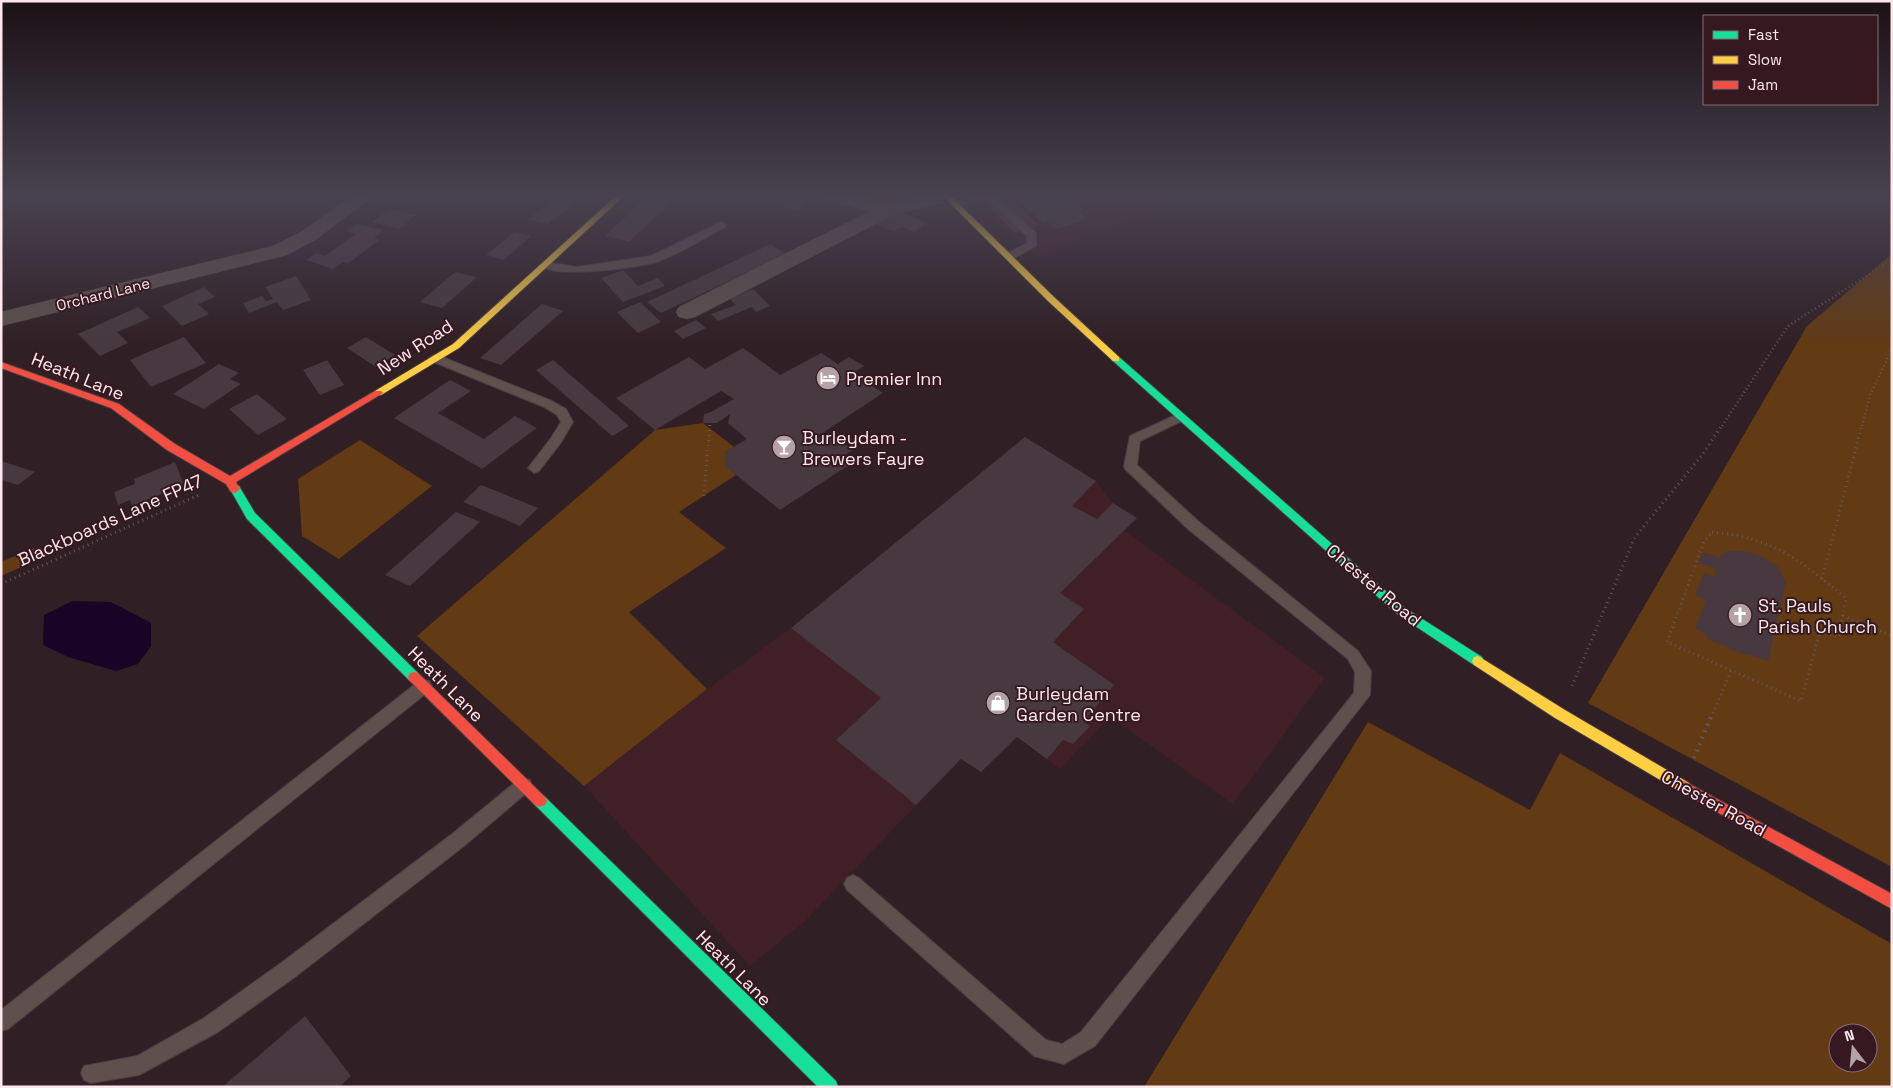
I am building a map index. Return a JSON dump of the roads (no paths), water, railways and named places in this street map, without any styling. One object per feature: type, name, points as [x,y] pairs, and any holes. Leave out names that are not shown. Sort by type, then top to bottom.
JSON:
[{"type":"street","name":"Orchard Lane","points":[[1,319],[280,251],[290,246]]},
{"type":"street","name":"New Road","points":[[230,481],[456,346],[566,246]]},
{"type":"street","points":[[687,312],[818,246]]},
{"type":"street","name":"Chester Road","points":[[999,246],[1051,299],[1180,417],[1402,612],[1560,714],[1682,786],[1892,902]]},
{"type":"street","name":"Heath Lane","points":[[1,365],[116,406],[171,447],[230,481],[251,516],[830,1087]]},
{"type":"lane","points":[[545,265],[577,270],[654,259],[680,246]]},
{"type":"lane","points":[[1010,256],[1029,246]]},
{"type":"lane","points":[[435,358],[541,401],[562,412],[567,422],[556,441],[534,468]]},
{"type":"lane","points":[[853,884],[1040,1049],[1064,1054],[1088,1039],[1362,695],[1363,671],[1353,655],[1193,525],[1130,466],[1134,439],[1180,417]]},
{"type":"lane","points":[[1,1022],[424,686]]},
{"type":"lane","points":[[91,1073],[139,1065],[211,1025],[288,970],[450,846],[524,785]]},
{"type":"place","name":"Premier Inn","points":[[828,378]]},
{"type":"place","name":"Burleydam - Brewers Fayre","points":[[784,447]]},
{"type":"place","name":"St. Pauls Parish Church","points":[[1740,615]]},
{"type":"place","name":"Burleydam Garden Centre","points":[[998,703]]}]
